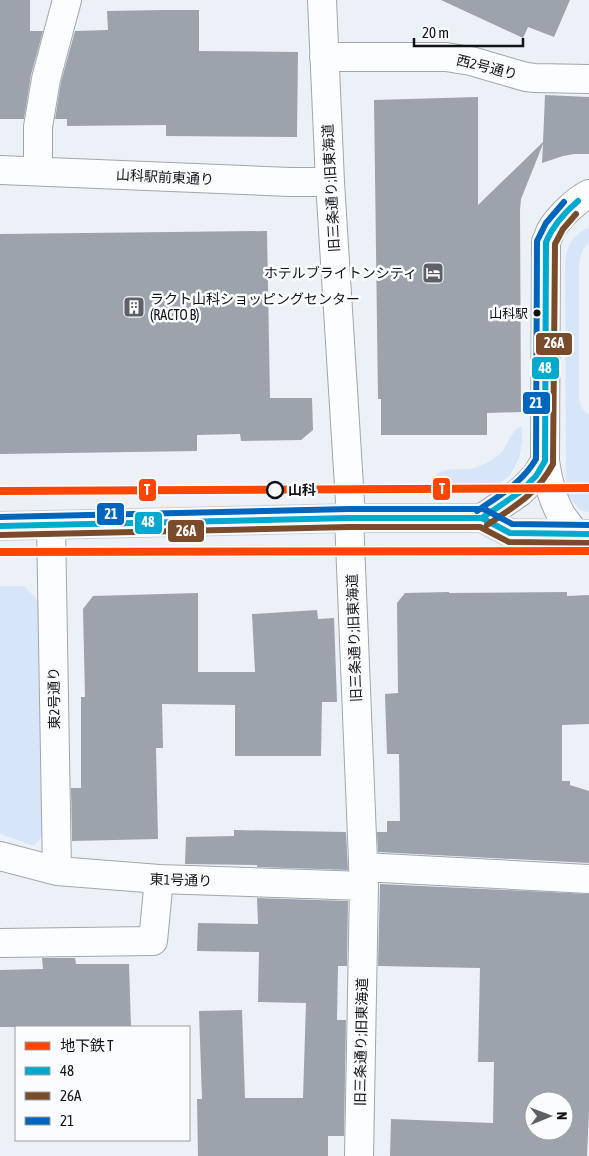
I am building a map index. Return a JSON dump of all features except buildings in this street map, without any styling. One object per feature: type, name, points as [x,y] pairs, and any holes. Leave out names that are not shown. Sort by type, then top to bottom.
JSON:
[{"type":"main road","points":[[0,526],[349,518],[482,518],[510,533],[583,534]]},
{"type":"street","points":[[38,171],[38,127],[46,78],[67,0]]},
{"type":"street","name":"旧三条通り;旧東海道","points":[[322,0],[330,182],[350,502],[349,518],[363,877],[359,1156]]},
{"type":"street","name":"西2号通り","points":[[324,57],[446,57],[471,61],[526,77],[589,79]]},
{"type":"street","name":"山科駅前東通り","points":[[0,170],[330,182]]},
{"type":"street","points":[[583,534],[562,516],[549,484],[544,462],[546,242],[551,230],[560,218],[583,197],[589,194]]},
{"type":"street","points":[[482,518],[520,492],[536,476],[544,462]]},
{"type":"street","name":"東2号通り","points":[[51,525],[57,871]]},
{"type":"street","name":"東1号通り","points":[[0,856],[57,871],[159,879],[363,877],[589,879]]},
{"type":"street","points":[[0,943],[153,941],[159,879]]},
{"type":"shaded area","points":[[589,227],[589,242],[582,252],[579,264],[579,401],[584,411],[589,415],[589,512],[585,512],[573,502],[566,492],[565,258],[571,242],[579,233]]},
{"type":"shaded area","points":[[522,426],[522,443],[519,458],[510,475],[496,487],[482,493],[433,494],[434,479],[439,472],[470,469],[489,461],[501,452],[513,433]]},
{"type":"shaded area","points":[[0,586],[24,586],[38,600],[45,834],[34,846],[0,834]]},
{"type":"metro line","name":"T","points":[[0,491],[589,488]]},
{"type":"metro line","name":"T","points":[[0,552],[589,551]]},
{"type":"transit line","name":"48","points":[[482,518],[520,492],[536,476],[545,461],[546,242],[559,220],[578,201]]},
{"type":"transit line","name":"21","points":[[477,511],[517,482],[536,459],[537,241],[546,223],[564,202]]},
{"type":"transit line","name":"26A","points":[[487,525],[524,499],[540,484],[553,464],[555,244],[563,229],[576,214]]},
{"type":"transit line","name":"21","points":[[0,517],[349,509],[482,509],[512,524],[589,525]]},
{"type":"transit line","name":"48","points":[[0,526],[349,518],[482,518],[510,533],[589,534]]},
{"type":"transit line","name":"26A","points":[[0,535],[349,527],[480,527],[509,542],[589,543]]},
{"type":"place","name":"ホテルブライトンシティ","points":[[433,273]]},
{"type":"place","name":"ラクト山科ショッピングセンター (RACTO B)","points":[[134,307]]},
{"type":"place","name":"山科駅","points":[[537,313]]},
{"type":"place","name":"山科","points":[[275,490]]}]
